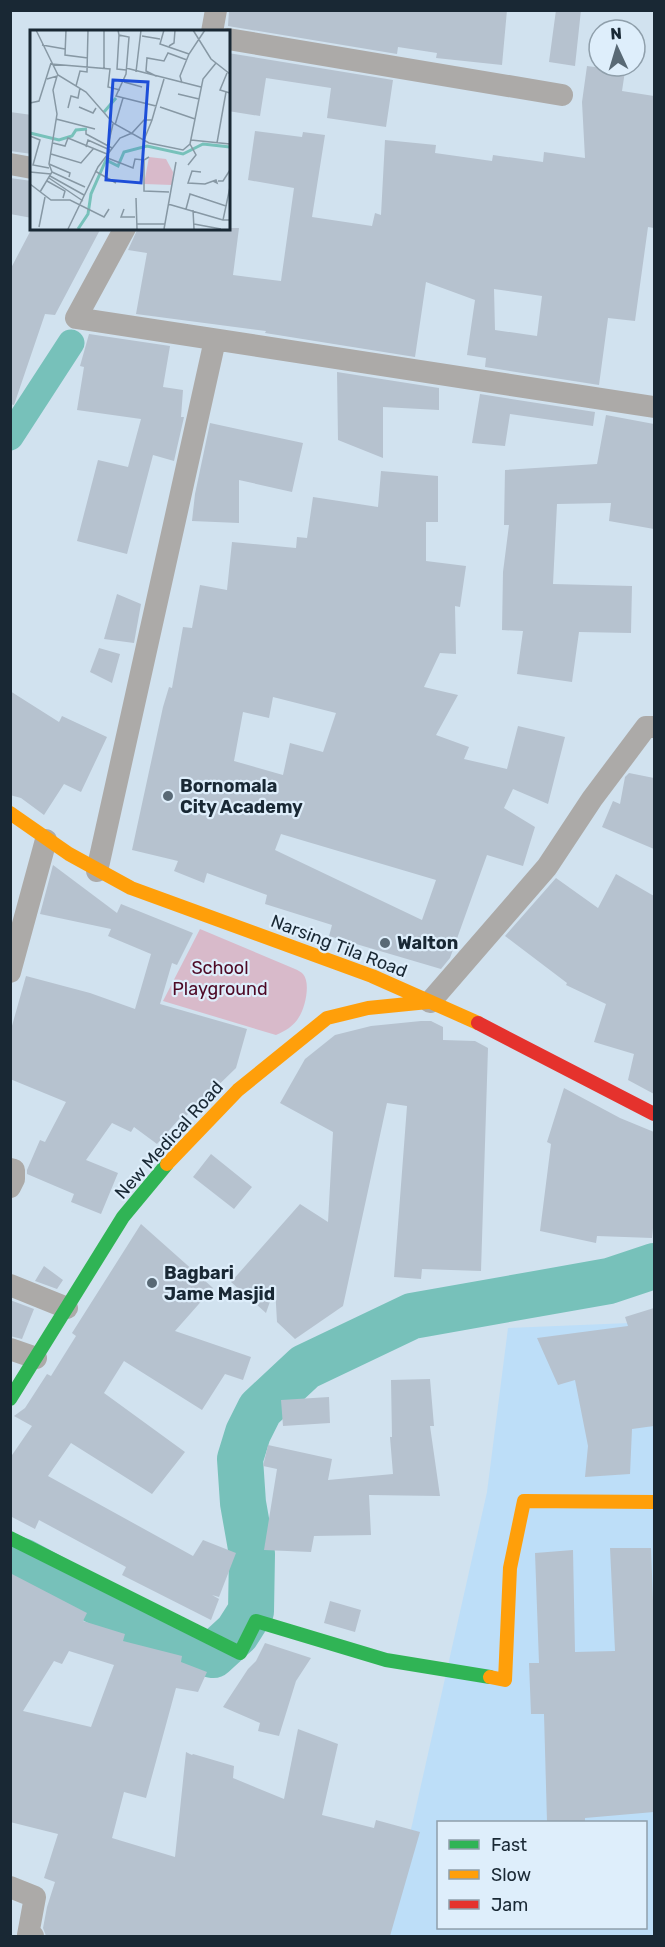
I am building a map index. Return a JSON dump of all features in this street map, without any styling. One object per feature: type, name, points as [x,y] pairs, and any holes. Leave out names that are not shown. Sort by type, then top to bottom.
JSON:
[{"type":"street","points":[[212,30],[216,10]]},
{"type":"street","points":[[230,39],[562,95]]},
{"type":"street","points":[[10,165],[30,168]]},
{"type":"street","points":[[124,230],[76,318],[654,407]]},
{"type":"street","points":[[97,871],[215,339]]},
{"type":"street","points":[[430,1002],[547,867],[592,799],[646,727],[654,727]]},
{"type":"street","name":"Narsing Tila Road","points":[[10,813],[46,840],[130,888],[372,976],[469,1018],[654,1114]]},
{"type":"street","points":[[10,972],[46,840]]},
{"type":"street","points":[[318,955],[335,979]]},
{"type":"street","points":[[327,1018],[337,1002]]},
{"type":"street","name":"New Medical Road","points":[[10,1398],[123,1217],[156,1175],[238,1090],[327,1018],[359,1009],[430,1002]]},
{"type":"street","points":[[10,1168],[14,1170],[14,1179],[10,1187]]},
{"type":"street","points":[[10,1285],[67,1308]]},
{"type":"street","points":[[10,1349],[36,1358]]},
{"type":"street","points":[[10,1538],[240,1653],[256,1621],[386,1660],[506,1680],[510,1568],[524,1501],[654,1502]]},
{"type":"street","points":[[10,1887],[35,1897],[27,1935],[33,1936]]},
{"type":"shaded area","points":[[654,1322],[654,1936],[387,1936],[487,1492],[508,1328]]},
{"type":"green space","name":"School Playground","points":[[200,929],[303,974],[307,983],[306,996],[295,1023],[276,1035],[163,1001]]},
{"type":"building","points":[[229,10],[507,10],[502,65],[436,58],[437,53],[398,47],[397,54],[228,26]]},
{"type":"building","points":[[556,10],[581,10],[575,66],[549,62]]},
{"type":"building","points":[[230,53],[393,80],[386,127],[327,118],[331,88],[266,78],[260,116],[230,111]]},
{"type":"building","points":[[587,66],[587,78],[624,78],[622,91],[654,96],[654,228],[648,227],[635,321],[608,318],[599,385],[485,367],[486,358],[467,355],[475,300],[426,282],[415,357],[265,333],[266,331],[136,314],[147,253],[128,250],[137,230],[230,230],[230,228],[239,228],[233,275],[281,281],[294,188],[248,180],[255,131],[302,137],[303,132],[325,135],[312,217],[372,226],[375,213],[381,215],[385,140],[436,145],[435,153],[492,161],[493,155],[543,162],[544,152],[585,158],[582,102]],"holes":[[[494,289],[542,296],[537,336],[495,330]]]},
{"type":"building","points":[[10,112],[30,115],[30,154],[10,151]]},
{"type":"building","points":[[10,178],[30,181],[30,218],[10,214]]},
{"type":"building","points":[[31,230],[100,230],[55,315],[45,314],[14,405],[10,404],[10,270]]},
{"type":"building","points":[[89,334],[170,346],[163,387],[183,390],[181,417],[184,417],[174,461],[153,455],[127,554],[77,541],[98,460],[128,467],[141,419],[77,410],[84,367],[80,366]]},
{"type":"building","points":[[337,372],[439,388],[439,410],[383,407],[383,458],[338,440]]},
{"type":"building","points":[[480,394],[595,412],[593,426],[510,414],[505,446],[472,443]]},
{"type":"building","points":[[606,415],[654,424],[654,529],[609,521],[611,503],[557,504],[553,584],[632,586],[631,633],[579,632],[572,682],[517,674],[523,631],[502,630],[503,572],[509,525],[504,525],[505,470],[597,464]]},
{"type":"building","points":[[210,423],[303,443],[292,492],[239,480],[239,523],[192,521],[195,494]]},
{"type":"building","points":[[381,471],[438,476],[438,522],[426,522],[426,561],[466,566],[460,607],[455,606],[456,654],[440,653],[424,687],[458,695],[436,735],[469,747],[464,759],[507,769],[518,726],[565,737],[548,804],[513,789],[504,808],[535,827],[523,866],[487,855],[450,958],[441,969],[329,936],[332,925],[265,904],[267,895],[207,873],[204,883],[174,871],[178,861],[132,850],[163,707],[169,687],[172,688],[183,627],[192,628],[200,585],[227,590],[232,542],[296,548],[297,537],[307,538],[313,497],[378,507]],"holes":[[[273,697],[336,713],[323,752],[290,743],[283,775],[234,761],[243,712],[269,718]],[[281,834],[436,880],[422,920],[275,850]]]},
{"type":"building","points":[[117,594],[141,604],[134,643],[104,639]]},
{"type":"building","points":[[99,648],[120,654],[112,683],[90,672]]},
{"type":"building","points":[[10,691],[59,722],[62,716],[107,737],[81,792],[64,784],[44,815],[21,798],[10,795]]},
{"type":"building","points":[[629,773],[654,778],[654,849],[602,827],[613,801],[620,804],[625,777]]},
{"type":"building","points":[[53,865],[117,913],[121,904],[193,933],[177,965],[172,963],[160,1004],[247,1029],[236,1068],[201,1102],[199,1101],[183,1120],[180,1118],[157,1144],[134,1127],[131,1132],[112,1123],[86,1160],[118,1173],[101,1214],[71,1202],[74,1194],[27,1174],[40,1140],[45,1142],[66,1102],[10,1079],[10,1033],[26,976],[90,993],[135,1009],[151,954],[108,936],[111,929],[40,914]]},
{"type":"building","points":[[616,874],[654,896],[654,1094],[628,1080],[634,1054],[594,1042],[606,1004],[566,985],[567,983],[505,936],[556,878],[598,908]]},
{"type":"building","points":[[431,1021],[443,1027],[443,1040],[475,1041],[488,1048],[481,1271],[422,1269],[421,1279],[394,1277],[407,1106],[387,1103],[343,1306],[295,1339],[277,1322],[275,1287],[266,1313],[231,1282],[300,1204],[328,1222],[333,1132],[280,1103],[305,1059],[335,1035],[371,1026]]},
{"type":"building","points":[[564,1088],[620,1118],[654,1132],[652,1238],[597,1236],[596,1243],[540,1231],[551,1144],[547,1142]]},
{"type":"building","points":[[211,1154],[252,1187],[234,1209],[193,1177]]},
{"type":"building","points":[[141,1224],[213,1288],[175,1331],[251,1357],[243,1380],[225,1374],[202,1410],[124,1361],[104,1393],[185,1452],[152,1494],[71,1443],[48,1476],[193,1556],[203,1540],[236,1553],[219,1597],[212,1595],[219,1599],[211,1620],[122,1575],[126,1567],[39,1520],[35,1529],[10,1516],[10,1458],[32,1426],[14,1416],[25,1408],[47,1374],[51,1376],[76,1336],[72,1333]]},
{"type":"building","points":[[44,1266],[63,1280],[57,1289],[35,1281]]},
{"type":"building","points":[[10,1300],[34,1309],[22,1339],[10,1336]]},
{"type":"building","points":[[654,1308],[654,1426],[632,1429],[630,1474],[585,1477],[588,1446],[575,1380],[558,1385],[537,1338],[628,1326],[625,1317]]},
{"type":"building","points":[[430,1379],[434,1426],[430,1426],[440,1496],[369,1495],[371,1535],[314,1536],[311,1552],[264,1550],[277,1469],[263,1466],[268,1445],[332,1459],[328,1480],[393,1474],[390,1437],[392,1437],[391,1380]]},
{"type":"building","points":[[329,1397],[330,1423],[283,1426],[281,1400]]},
{"type":"building","points":[[610,1548],[651,1548],[654,1626],[654,1812],[585,1818],[585,1821],[547,1821],[544,1714],[531,1714],[529,1663],[539,1663],[535,1553],[573,1550],[575,1652],[615,1651]]},
{"type":"building","points":[[10,1573],[87,1613],[83,1621],[125,1634],[123,1641],[182,1656],[181,1662],[207,1672],[198,1692],[176,1688],[146,1798],[124,1792],[112,1838],[175,1857],[186,1752],[234,1766],[233,1778],[284,1799],[298,1729],[338,1744],[322,1815],[374,1828],[376,1820],[420,1832],[390,1936],[46,1936],[43,1928],[55,1882],[44,1878],[58,1834],[10,1822]],"holes":[[[69,1651],[114,1665],[91,1727],[23,1711],[54,1661],[62,1664]]]},
{"type":"building","points":[[330,1601],[361,1610],[355,1632],[324,1623]]},
{"type":"building","points":[[265,1643],[311,1658],[296,1681],[279,1736],[258,1731],[260,1723],[223,1707],[248,1669],[256,1661]]},
{"type":"waterway","points":[[10,437],[71,343]]},
{"type":"waterway","points":[[10,1557],[22,1561],[162,1637],[191,1650],[213,1655],[237,1633],[251,1611],[252,1554],[243,1503],[240,1459],[248,1433],[260,1409],[305,1367],[412,1316],[609,1281],[654,1266]]},
{"type":"traffic: fast","points":[[10,1399],[123,1217],[167,1164]]},
{"type":"traffic: fast","points":[[10,1538],[240,1653],[256,1621],[386,1660],[490,1677]]},
{"type":"traffic: slow","points":[[10,813],[69,854],[131,888],[372,976],[478,1023]]},
{"type":"traffic: slow","points":[[167,1164],[238,1090],[327,1018],[368,1008],[428,1002]]},
{"type":"traffic: slow","points":[[490,1677],[505,1680],[510,1568],[524,1501],[654,1502]]},
{"type":"traffic: jam","points":[[478,1023],[654,1114]]},
{"type":"place","name":"Bornomala City Academy","points":[[168,796]]},
{"type":"place","name":"Walton","points":[[385,943]]},
{"type":"place","name":"Bagbari Jame Masjid","points":[[152,1283]]}]
